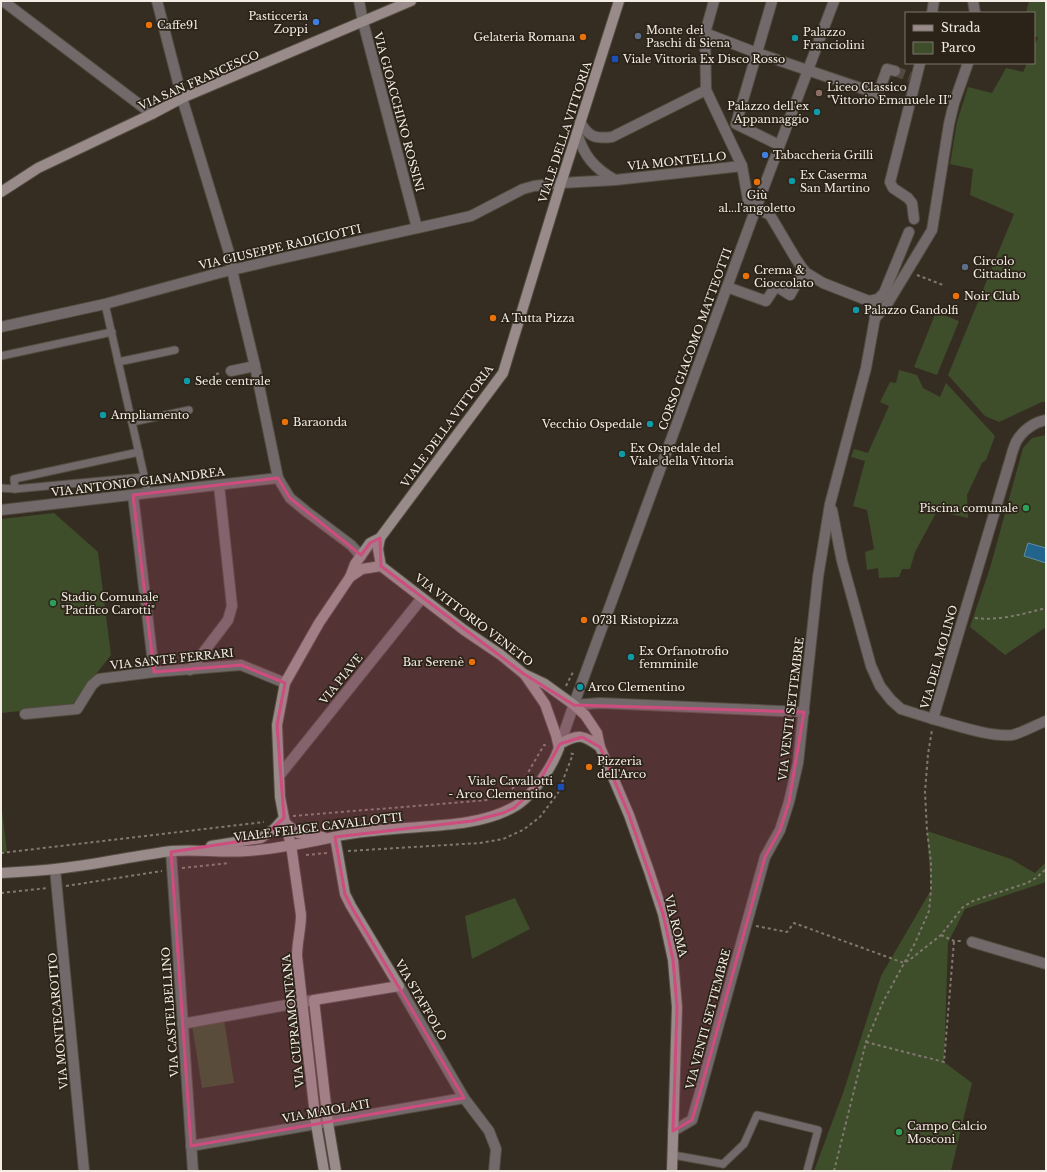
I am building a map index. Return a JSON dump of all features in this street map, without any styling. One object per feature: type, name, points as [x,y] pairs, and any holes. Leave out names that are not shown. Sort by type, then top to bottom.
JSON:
[{"type":"main road","name":"VIA SAN FRANCESCO","points":[[1,192],[38,168],[152,114],[182,98],[411,1]]},
{"type":"main road","name":"VIALE DELLA VITTORIA","points":[[291,845],[284,821],[278,776],[277,725],[286,683],[319,623],[350,577],[355,564],[370,543],[380,538],[503,373],[560,183],[619,1]]},
{"type":"main road","points":[[350,577],[362,570],[381,566],[378,549],[380,538]]},
{"type":"main road","name":"VIA VITTORIO VENETO","points":[[381,566],[464,630],[501,655],[524,674],[545,684],[574,705]]},
{"type":"main road","points":[[524,674],[544,704],[560,746],[567,740],[582,737],[587,738],[600,747]]},
{"type":"main road","name":"VIA ROMA","points":[[574,705],[585,715],[597,733],[600,747],[629,815],[663,914],[673,960],[677,1007],[672,1171]]},
{"type":"main road","name":"VIALE FELICE CAVALLOTTI","points":[[1,873],[56,869],[176,851],[247,851],[386,830],[472,822],[488,818],[514,808],[544,777],[560,746]]},
{"type":"main road","points":[[176,851],[261,838],[284,821],[298,833],[332,837]]},
{"type":"main road","name":"VIA STAFFOLO","points":[[332,837],[345,894],[399,986]]},
{"type":"main road","name":"VIA CUPRAMONTANA","points":[[291,845],[301,916],[297,956],[316,1124],[324,1171]]},
{"type":"main road","points":[[336,1171],[328,1122],[314,1000],[399,986]]},
{"type":"street","points":[[3,1],[152,114]]},
{"type":"street","points":[[157,1],[182,98],[230,256],[278,478],[290,498],[351,545],[361,556]]},
{"type":"street","name":"VIA GIOACCHINO ROSSINI","points":[[359,1],[363,22],[417,228]]},
{"type":"street","points":[[714,1],[705,33],[706,90],[742,166],[748,200],[756,208],[770,215],[805,272],[823,283],[869,301],[878,299],[884,293],[909,232]]},
{"type":"street","points":[[772,1],[736,124],[780,145]]},
{"type":"street","name":"CORSO GIACOMO MATTEOTTI","points":[[574,705],[756,208],[834,1]]},
{"type":"street","points":[[932,12],[934,1]]},
{"type":"street","points":[[973,1],[975,12]]},
{"type":"street","points":[[705,33],[757,53],[878,94],[887,69],[895,71]]},
{"type":"street","points":[[914,219],[912,203],[908,198],[893,188],[890,182],[913,78],[920,64]]},
{"type":"street","points":[[875,318],[886,306],[932,230],[949,124],[954,103],[968,64]]},
{"type":"street","points":[[580,122],[585,130],[591,135],[600,139],[612,137],[706,90]]},
{"type":"street","name":"VIA MONTELLO","points":[[577,133],[580,143],[590,161],[604,174],[614,180]]},
{"type":"street","name":"VIA MONTELLO","points":[[560,183],[614,180],[742,166]]},
{"type":"street","name":"VIA GIUSEPPE RADICIOTTI","points":[[1,327],[105,304],[232,270],[471,216],[523,189],[534,186],[560,183]]},
{"type":"street","points":[[727,287],[766,301],[776,286],[790,295],[804,270]]},
{"type":"street","points":[[869,301],[873,307],[875,318]]},
{"type":"street","name":"VIA VENTI SETTEMBRE","points":[[673,1131],[692,1120],[765,857],[780,830],[789,802],[798,763],[818,577],[830,504],[866,368],[875,318]]},
{"type":"street","points":[[231,371],[255,366]]},
{"type":"street","name":"VIA DEL MOLINO","points":[[830,504],[846,576],[871,666],[880,686],[891,700],[902,709],[933,719],[1017,441],[1029,428],[1040,421],[1046,420]]},
{"type":"street","name":"VIA ANTONIO GIANANDREA","points":[[1,510],[278,478]]},
{"type":"street","points":[[190,670],[228,620],[232,606],[219,485]]},
{"type":"street","points":[[133,495],[154,672]]},
{"type":"street","name":"VIA PIAVE","points":[[278,776],[422,598]]},
{"type":"street","name":"VIA SANTE FERRARI","points":[[25,714],[77,709],[92,685],[99,679],[154,672],[241,665],[286,683]]},
{"type":"street","points":[[574,705],[600,703],[804,712]]},
{"type":"street","name":"VIALE FELICE CAVALLOTTI","points":[[560,746],[574,705]]},
{"type":"street","points":[[933,719],[991,734],[1013,735],[1046,721]]},
{"type":"street","name":"VIA CASTELBELLINO","points":[[176,851],[182,1024],[193,1171]]},
{"type":"street","name":"VIA MONTECAROTTO","points":[[56,869],[84,1171]]},
{"type":"street","points":[[972,942],[1046,964]]},
{"type":"street","name":"VIA STAFFOLO","points":[[399,986],[464,1098],[488,1131],[496,1149],[494,1171]]},
{"type":"street","points":[[182,1024],[314,1000]]},
{"type":"street","name":"VIA MAIOLATI","points":[[191,1146],[464,1098]]},
{"type":"lane","points":[[105,304],[148,493]]},
{"type":"lane","points":[[1,356],[112,332]]},
{"type":"lane","points":[[118,362],[175,350]]},
{"type":"lane","points":[[132,422],[189,410]]},
{"type":"lane","points":[[15,489],[14,479],[139,452]]},
{"type":"lane","points":[[1,488],[15,489],[144,477]]},
{"type":"lane","points":[[673,1155],[724,1168],[744,1144],[757,1115],[818,1130],[807,1171]]},
{"type":"path","points":[[907,271],[943,285]]},
{"type":"path","points":[[963,617],[979,619],[1016,616],[1046,608]]},
{"type":"path","points":[[834,1171],[866,1042],[883,1002],[915,943],[929,910],[931,862],[927,831],[925,792],[933,719]]},
{"type":"path","points":[[904,963],[941,935],[963,908],[973,901],[1027,883],[1036,878],[1046,869]]},
{"type":"path","points":[[746,924],[787,932],[794,924],[904,963]]},
{"type":"path","points":[[941,935],[954,940],[972,942]]},
{"type":"path","points":[[866,1042],[944,1062],[954,940]]},
{"type":"highlighted area","points":[[278,478],[290,498],[361,555],[370,543],[380,538],[381,566],[524,674],[574,705],[804,712],[789,802],[780,830],[765,857],[692,1120],[673,1131],[677,1007],[673,960],[663,914],[629,815],[600,747],[582,737],[560,744],[535,789],[514,808],[503,813],[472,821],[335,837],[345,894],[464,1098],[191,1146],[171,852],[261,838],[284,818],[277,725],[285,683],[241,665],[154,672],[133,495]]},
{"type":"green space","points":[[1029,1],[1046,1],[1046,402],[1042,402],[999,422],[985,416],[948,375],[1014,214],[970,195],[973,169],[950,164],[957,122],[968,87],[992,93],[1006,68],[1023,72],[1027,64],[1035,64],[1035,44],[1038,38],[1035,36],[1035,12],[1026,12]]},
{"type":"green space","points":[[936,312],[959,321],[937,375],[914,367]]},
{"type":"green space","points":[[899,370],[917,375],[923,388],[940,397],[946,383],[995,436],[986,460],[982,463],[967,495],[968,518],[937,511],[915,552],[910,569],[902,569],[899,577],[879,578],[878,568],[867,570],[865,552],[874,549],[867,510],[853,506],[865,461],[851,457],[854,449],[868,453],[889,406],[880,402],[890,382],[896,383]]},
{"type":"green space","points":[[1046,435],[1046,627],[1005,655],[970,627],[990,568],[1023,448],[1032,438]]},
{"type":"green space","name":"Stadio Comunale \"Pacifico Carotti\"","points":[[54,513],[98,552],[111,655],[71,706],[1,713],[1,519]]},
{"type":"green space","points":[[1,802],[7,852],[1,853]]},
{"type":"green space","points":[[927,831],[1011,859],[1035,873],[1046,862],[1046,882],[965,909],[948,943],[944,1062],[972,1083],[951,1171],[814,1171],[843,1093],[881,976],[931,890]]},
{"type":"green space","points":[[515,898],[530,929],[472,959],[465,916]]},
{"type":"green space","points":[[224,1020],[234,1083],[202,1088],[192,1025]]},
{"type":"water","points":[[1028,543],[1046,548],[1046,563],[1024,556]]},
{"type":"tunnel","points":[[895,71],[910,77]]},
{"type":"place","name":"Pasticceria Zoppi","points":[[316,22]]},
{"type":"place","name":"Caffe91","points":[[149,25]]},
{"type":"place","name":"Monte dei Paschi di Siena","points":[[638,36]]},
{"type":"place","name":"Gelateria Romana","points":[[583,37]]},
{"type":"place","name":"Palazzo Franciolini","points":[[795,38]]},
{"type":"place","name":"Viale Vittoria Ex Disco Rosso","points":[[615,59]]},
{"type":"place","name":"Liceo Classico \"Vittorio Emanuele II\"","points":[[819,93]]},
{"type":"place","name":"Palazzo dell'ex Appannaggio","points":[[817,112]]},
{"type":"place","name":"Tabaccheria Grilli","points":[[765,155]]},
{"type":"place","name":"Ex Caserma San Martino","points":[[792,181]]},
{"type":"place","name":"Giù al...l'angoletto","points":[[757,182]]},
{"type":"place","name":"Circolo Cittadino","points":[[965,267]]},
{"type":"place","name":"Crema & Cioccolato","points":[[746,276]]},
{"type":"place","name":"Noir Club","points":[[956,296]]},
{"type":"place","name":"Palazzo Gandolfi","points":[[856,310]]},
{"type":"place","name":"A Tutta Pizza","points":[[493,318]]},
{"type":"place","name":"Sede centrale","points":[[187,381]]},
{"type":"place","name":"Ampliamento","points":[[103,415]]},
{"type":"place","name":"Baraonda","points":[[285,422]]},
{"type":"place","name":"Vecchio Ospedale","points":[[650,424]]},
{"type":"place","name":"Ex Ospedale del Viale della Vittoria","points":[[622,454]]},
{"type":"place","name":"Piscina comunale","points":[[1026,508]]},
{"type":"place","name":"Stadio Comunale \"Pacifico Carotti\"","points":[[53,603]]},
{"type":"place","name":"0731 Ristopizza","points":[[584,620]]},
{"type":"place","name":"Ex Orfanotrofio femminile","points":[[631,657]]},
{"type":"place","name":"Bar Serenè","points":[[472,662]]},
{"type":"place","name":"Arco Clementino","points":[[580,687]]},
{"type":"place","name":"Pizzeria dell'Arco","points":[[589,767]]},
{"type":"place","name":"Viale Cavallotti - Arco Clementino","points":[[561,787]]},
{"type":"place","name":"Campo Calcio Mosconi","points":[[899,1132]]}]
